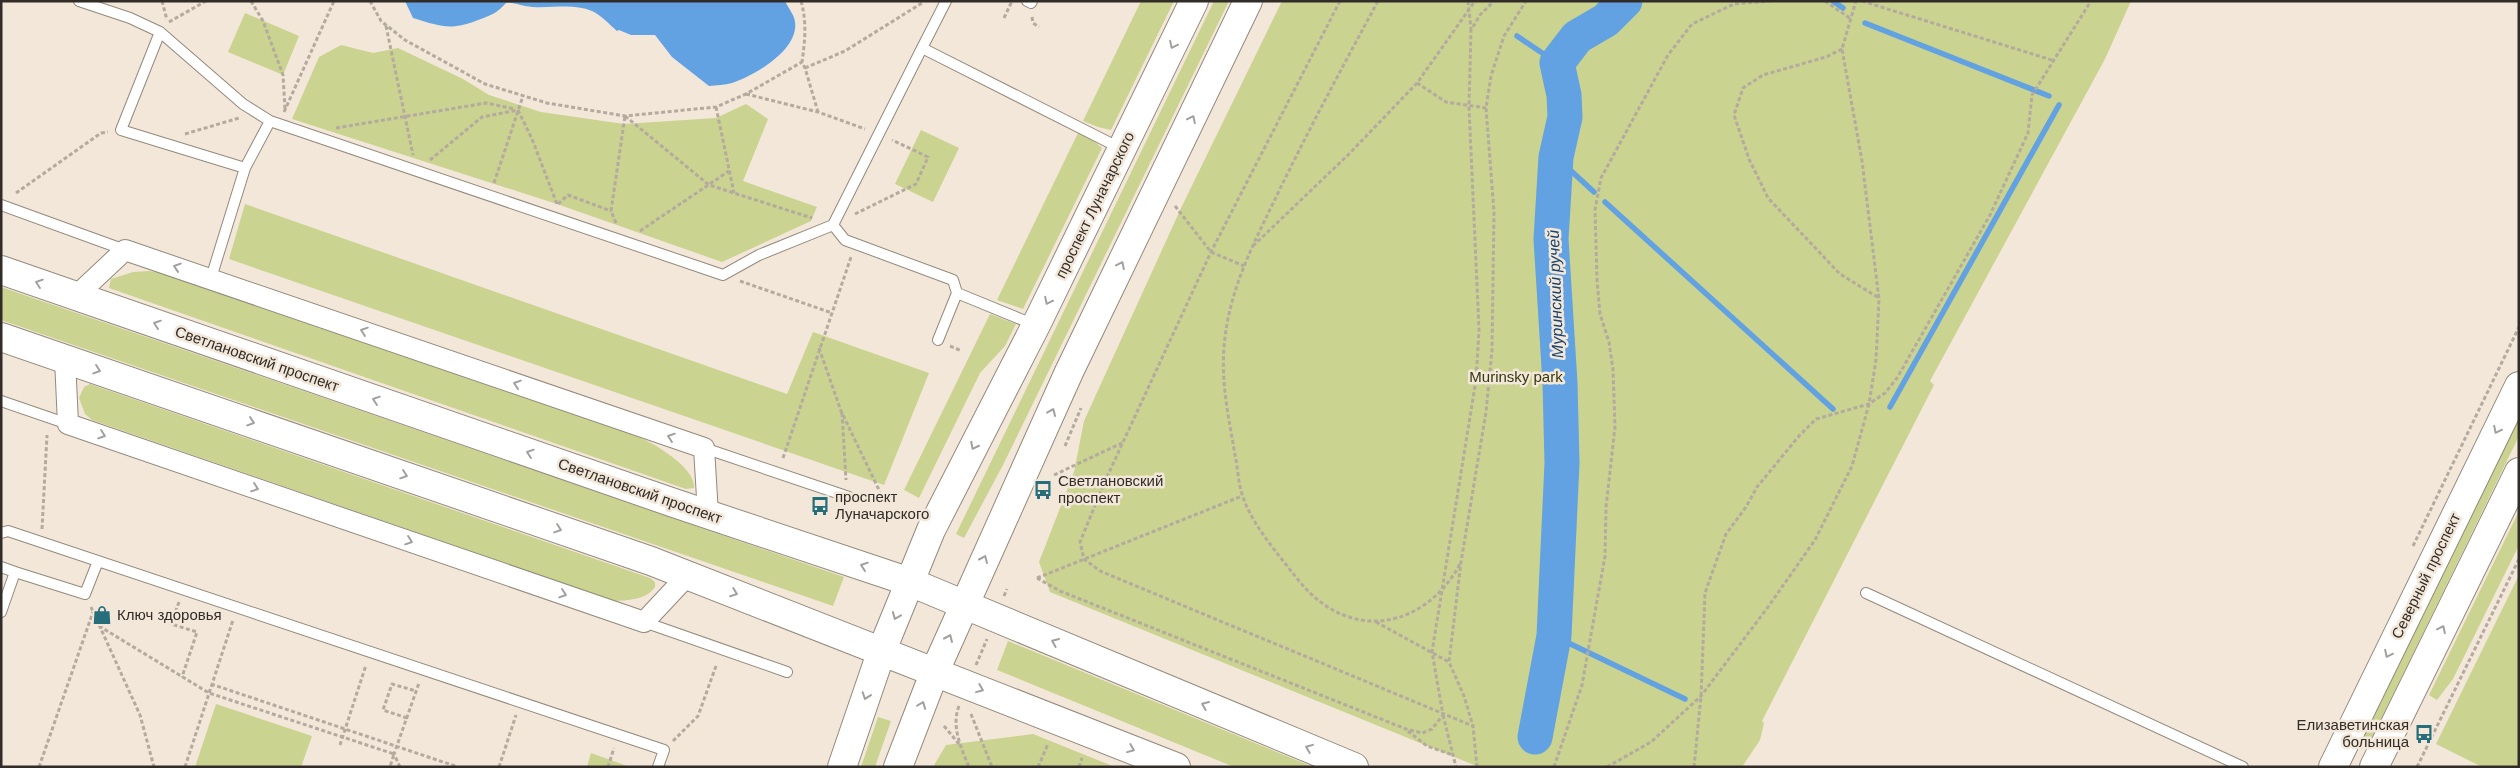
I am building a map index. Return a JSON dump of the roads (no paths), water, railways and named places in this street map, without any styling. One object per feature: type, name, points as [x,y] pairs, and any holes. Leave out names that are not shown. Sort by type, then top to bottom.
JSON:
[{"type":"main road","name":"проспект Луначарского","points":[[842,767],[882,650],[931,530],[1036,326],[1194,1]]},
{"type":"main road","points":[[898,767],[934,671],[1022,480],[1069,372],[1248,1]]},
{"type":"main road","name":"Светлановский проспект","points":[[1,270],[910,582],[1354,767]]},
{"type":"main road","points":[[1,337],[688,575],[1176,767]]},
{"type":"main road","name":"Северный проспект","points":[[2333,767],[2519,386]]},
{"type":"main road","points":[[2374,767],[2519,472]]},
{"type":"street","points":[[76,296],[124,250],[211,278],[704,448],[708,514]]},
{"type":"street","points":[[65,359],[68,424],[644,622],[688,575]]},
{"type":"lane","points":[[79,1],[130,18],[160,32],[243,104],[274,123],[723,275],[759,255],[833,225],[946,1]]},
{"type":"lane","points":[[1027,1],[1031,3],[1032,1]]},
{"type":"lane","points":[[160,32],[121,130],[244,168]]},
{"type":"lane","points":[[922,48],[1122,149]]},
{"type":"lane","points":[[211,278],[244,168],[274,123]]},
{"type":"lane","points":[[1,205],[124,250]]},
{"type":"lane","points":[[833,225],[844,240],[953,280],[957,293],[938,340]]},
{"type":"lane","points":[[957,293],[1021,318],[1036,326]]},
{"type":"lane","points":[[1,401],[68,424]]},
{"type":"lane","points":[[704,448],[848,497]]},
{"type":"lane","points":[[1,533],[8,530],[664,750],[658,767]]},
{"type":"lane","points":[[1,567],[85,594],[98,561]]},
{"type":"lane","points":[[1,612],[16,572]]},
{"type":"lane","points":[[1866,593],[2243,767]]},
{"type":"lane","points":[[644,622],[787,672]]},
{"type":"water","points":[[405,1],[785,1],[795,22],[790,42],[783,52],[763,68],[732,83],[709,86],[672,57],[655,35],[631,35],[619,30],[617,31],[599,15],[584,8],[533,7],[506,3],[492,15],[485,18],[462,25],[447,26],[413,18]]},
{"type":"waterway","name":"Муринский ручей","points":[[1535,737],[1554,636],[1562,463],[1560,383],[1551,239],[1556,157],[1565,117],[1564,95],[1557,63],[1577,37],[1606,20],[1625,1]]},
{"type":"waterway","points":[[1833,1],[1843,8]]},
{"type":"waterway","points":[[1865,23],[2049,96]]},
{"type":"waterway","points":[[1517,36],[1557,63]]},
{"type":"waterway","points":[[1890,407],[2059,105]]},
{"type":"waterway","points":[[1556,157],[1594,192]]},
{"type":"waterway","points":[[1605,202],[1833,409]]},
{"type":"waterway","points":[[1554,636],[1685,699]]},
{"type":"place","name":"Светлановский проспект","points":[[1043,490]]},
{"type":"place","name":"проспект Луначарского","points":[[820,506]]},
{"type":"place","name":"Ключ здоровья","points":[[102,615]]},
{"type":"place","name":"Елизаветинская больница","points":[[2424,734]]},
{"type":"park label","name":"Murinsky park","points":[[1516,377]]}]
